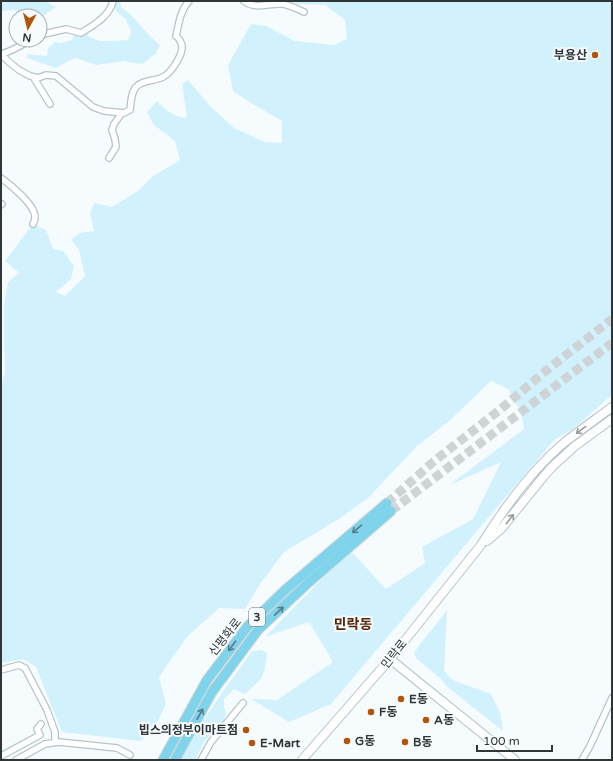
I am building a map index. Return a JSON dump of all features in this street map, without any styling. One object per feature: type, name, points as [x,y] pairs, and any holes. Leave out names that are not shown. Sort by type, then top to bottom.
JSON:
[{"type":"highway","name":"신평화로","points":[[163,760],[207,680],[247,627],[284,591],[389,507],[258,630],[212,692],[174,760]]},
{"type":"main road","name":"민락로","points":[[302,760],[390,659],[481,545],[519,490],[537,468],[564,442],[612,407]]},
{"type":"main road","name":"민락로","points":[[481,545],[501,529],[553,466],[576,446],[612,419]]},
{"type":"main road","points":[[390,659],[515,760]]},
{"type":"street","points":[[48,33],[66,29],[81,33],[102,19],[108,13],[113,1]]},
{"type":"street","points":[[18,48],[1,54],[19,70],[30,76],[38,78],[46,75],[56,76],[93,106],[104,111],[124,113],[130,110],[133,93],[136,87],[143,83],[163,77],[172,70],[182,50],[180,41],[176,36],[180,16],[184,7],[189,1]]},
{"type":"street","points":[[244,1],[254,6],[282,4],[294,7],[304,12]]},
{"type":"street","points":[[35,77],[35,80],[50,104]]},
{"type":"street","points":[[109,158],[116,147],[112,130],[114,124],[122,113]]},
{"type":"street","points":[[1,178],[28,202],[34,211],[35,218],[33,224]]},
{"type":"street","points":[[1,670],[19,665],[24,668],[47,710],[55,732],[54,742]]},
{"type":"street","points":[[582,760],[612,698]]},
{"type":"street","points":[[201,760],[211,742],[241,706]]},
{"type":"street","points":[[1,756],[40,735],[36,729],[41,724]]},
{"type":"street","points":[[16,760],[45,744],[54,742],[117,748],[130,754]]},
{"type":"shaded area","points":[[1,1],[45,1],[56,7],[48,12],[48,8],[8,8],[8,10],[1,12]]},
{"type":"shaded area","points":[[109,1],[120,1],[121,7],[130,14],[160,45],[156,53],[143,64],[124,61],[96,65],[76,58],[56,68],[27,58],[27,54],[47,56],[48,48],[55,42],[61,43],[72,40],[74,35],[87,27],[88,36],[99,41],[128,40],[131,32],[126,19],[117,12]]},
{"type":"shaded area","points":[[292,1],[612,1],[612,395],[574,428],[554,440],[331,704],[289,722],[251,699],[277,700],[333,662],[309,622],[265,637],[350,550],[386,589],[425,563],[422,547],[473,519],[501,462],[448,486],[524,429],[521,412],[508,389],[491,381],[449,421],[417,446],[368,498],[339,519],[284,552],[260,584],[245,609],[219,608],[188,636],[159,677],[166,704],[153,731],[140,741],[62,732],[36,667],[23,659],[1,663],[1,388],[5,372],[4,306],[8,282],[19,273],[5,261],[33,224],[46,230],[53,249],[63,251],[74,266],[71,279],[56,292],[65,296],[85,276],[79,250],[71,239],[80,233],[94,231],[90,213],[94,203],[112,207],[139,190],[153,176],[180,160],[175,141],[153,124],[147,112],[157,101],[174,115],[187,118],[182,84],[188,80],[210,106],[234,128],[265,142],[282,143],[282,121],[233,91],[228,65],[251,24],[266,26],[295,41],[334,45],[347,39],[345,20],[325,5],[297,4]]},
{"type":"shaded area","points":[[447,610],[444,670],[449,677],[455,681],[491,694],[500,712],[503,731],[446,686],[442,680],[416,658],[414,653]]},
{"type":"shaded area","points":[[261,650],[267,653],[265,669],[261,679],[245,694],[234,689],[224,699],[226,713],[224,720],[204,742],[195,760],[181,760],[205,718],[252,651]]},
{"type":"tunnel","points":[[387,503],[433,462],[612,319]]},
{"type":"tunnel","points":[[391,511],[612,343]]},
{"type":"place","name":"부용산","points":[[595,55]]},
{"type":"place","name":"E동","points":[[401,699]]},
{"type":"place","name":"F동","points":[[371,712]]},
{"type":"place","name":"A동","points":[[426,720]]},
{"type":"place","name":"빕스의정부이마트점","points":[[246,730]]},
{"type":"place","name":"G동","points":[[347,741]]},
{"type":"place","name":"B동","points":[[405,742]]},
{"type":"place","name":"E-Mart","points":[[252,743]]},
{"type":"district","name":"민락동","points":[[353,624]]}]
